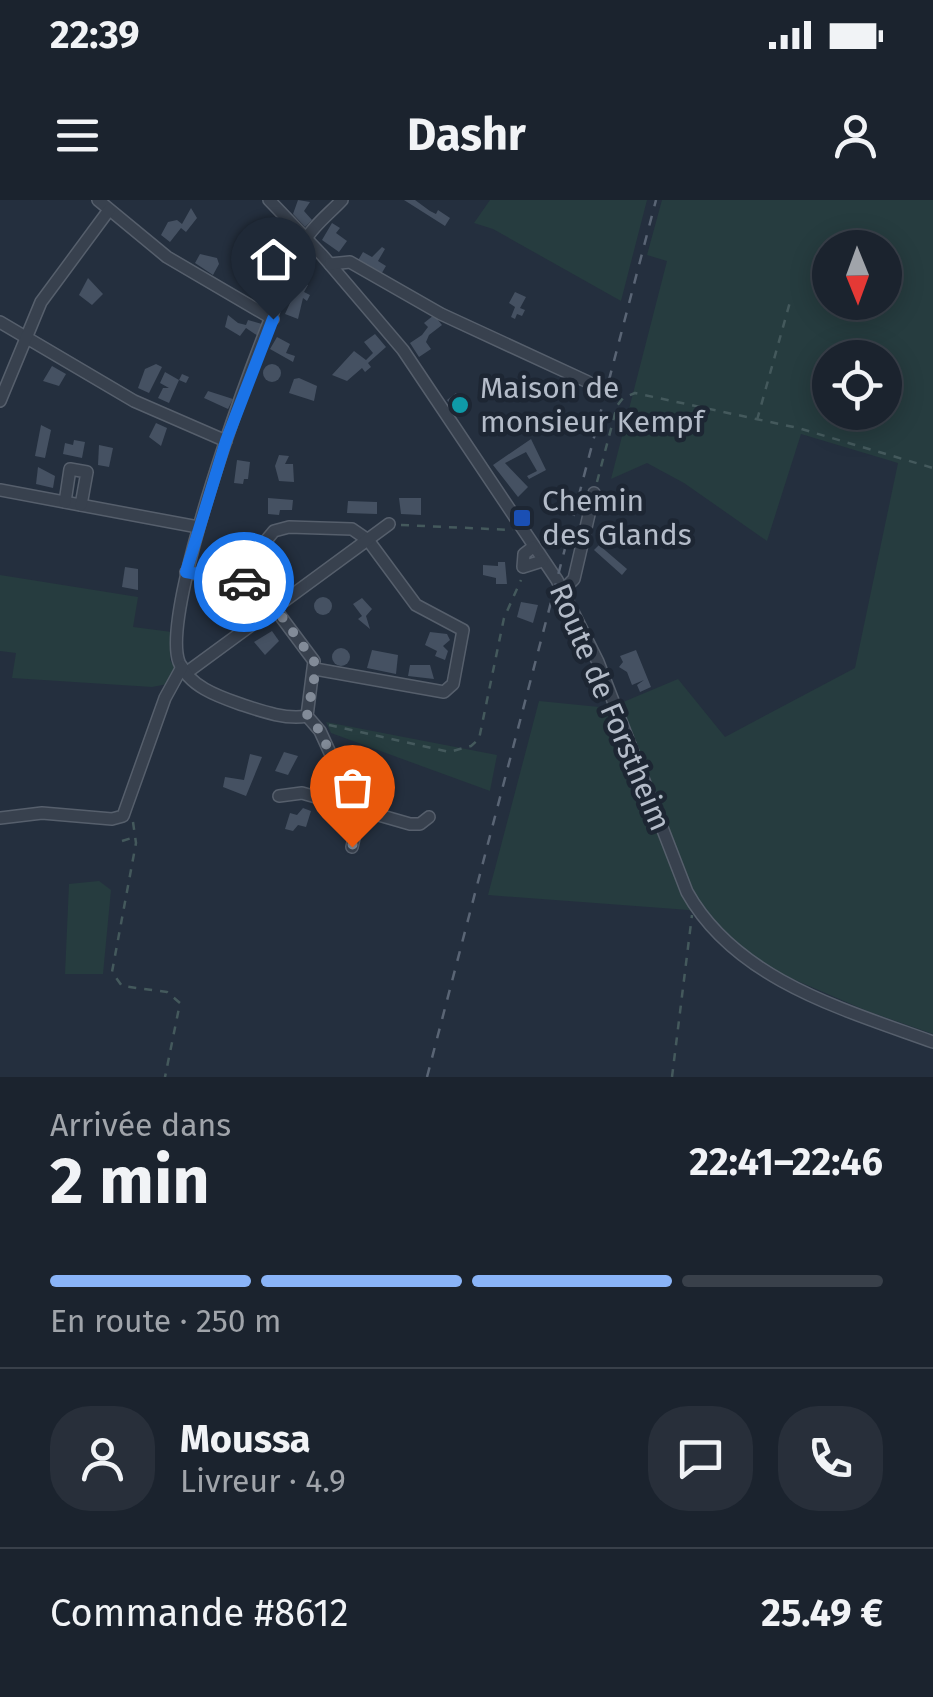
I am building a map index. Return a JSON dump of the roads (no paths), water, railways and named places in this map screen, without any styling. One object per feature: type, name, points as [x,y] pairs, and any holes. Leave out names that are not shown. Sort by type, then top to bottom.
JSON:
[{"type":"street","points":[[98,200],[168,258],[273,319]]},
{"type":"street","name":"Route de Forstheim","points":[[269,200],[307,238],[403,350],[563,590],[598,662],[695,906],[734,947],[796,989],[933,1042]]},
{"type":"street","points":[[307,716],[288,717],[202,688],[184,670],[177,643],[186,572],[226,441],[307,238],[342,200]]},
{"type":"street","points":[[0,402],[41,302],[108,210]]},
{"type":"street","points":[[330,264],[350,262],[440,314],[588,382]]},
{"type":"street","points":[[0,322],[134,401],[226,441]]},
{"type":"street","points":[[65,502],[70,469],[86,472],[81,505]]},
{"type":"street","points":[[0,490],[198,527]]},
{"type":"street","points":[[563,590],[574,580],[594,493]]},
{"type":"street","points":[[0,818],[42,813],[112,819],[124,816],[165,698],[184,670],[389,524]]},
{"type":"street","points":[[252,583],[264,543],[278,529],[348,528],[368,540],[416,606],[462,628],[452,686],[435,692],[315,669]]},
{"type":"street","points":[[533,546],[524,554],[522,573],[542,561]]},
{"type":"street","points":[[186,572],[252,583],[276,608],[312,658],[315,669],[307,716]]},
{"type":"street","points":[[307,716],[320,731],[359,816],[352,847]]},
{"type":"street","points":[[279,796],[302,793],[410,824],[420,824],[430,817]]},
{"type":"railway","points":[[427,1077],[656,200]]},
{"type":"place","name":"Maison de monsieur Kempf","points":[[460,405]]},
{"type":"place","name":"Chemin des Glands","points":[[522,518]]}]
